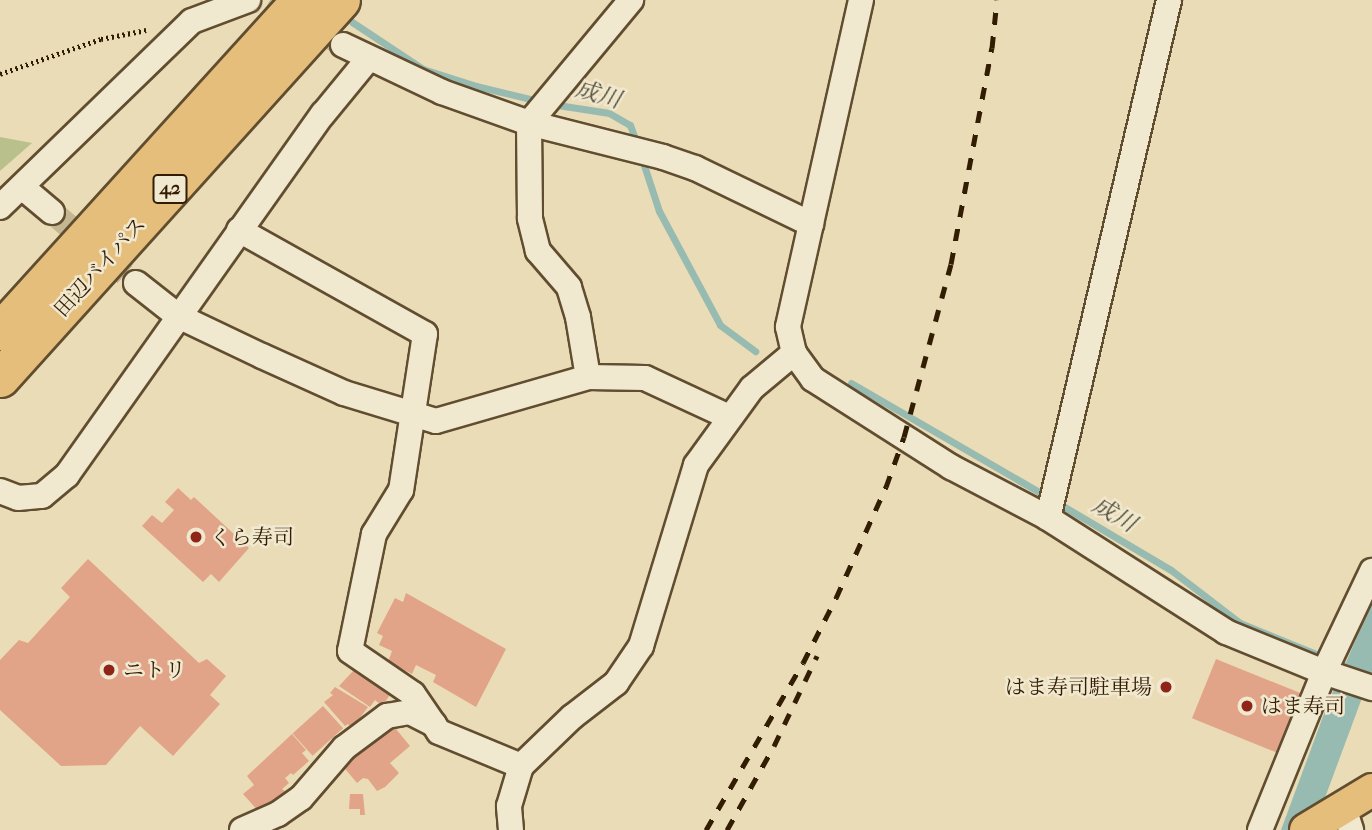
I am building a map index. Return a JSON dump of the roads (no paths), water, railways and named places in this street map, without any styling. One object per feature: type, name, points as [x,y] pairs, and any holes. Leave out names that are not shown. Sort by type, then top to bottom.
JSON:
[{"type":"highway","name":"田辺バイパス","points":[[0,331],[300,0]]},
{"type":"highway","name":"田辺バイパス","points":[[0,377],[341,0]]},
{"type":"main road","points":[[1333,821],[1372,790]]},
{"type":"street","points":[[0,206],[192,22],[248,0]]},
{"type":"street","points":[[588,377],[578,317],[569,287],[538,251],[530,218],[529,123],[631,0]]},
{"type":"street","points":[[861,0],[788,327],[794,353],[813,379],[877,422],[1048,518],[1226,632],[1324,672],[1372,688]]},
{"type":"street","points":[[1048,518],[1169,0]]},
{"type":"street","points":[[343,45],[442,92],[529,123],[663,157],[811,224]]},
{"type":"street","points":[[0,491],[18,498],[42,496],[67,475],[323,114],[369,58]]},
{"type":"street","points":[[22,187],[52,212]]},
{"type":"street","points":[[239,230],[425,334],[401,490],[374,534],[350,651],[413,694],[439,732],[466,746],[521,766]]},
{"type":"street","points":[[136,284],[178,316],[344,393],[436,421],[588,377],[645,378],[729,417]]},
{"type":"street","points":[[512,830],[509,806],[521,766],[572,717],[616,683],[641,646],[696,465],[752,388],[794,353]]},
{"type":"street","points":[[1260,830],[1324,672],[1372,571]]},
{"type":"street","points":[[242,830],[278,814],[301,798],[344,748],[387,716],[411,712],[434,725]]},
{"type":"water","points":[[1372,603],[1372,671],[1313,830],[1281,830],[1328,703]]},
{"type":"waterway","name":"成川","points":[[352,22],[423,69],[476,86],[539,101]]},
{"type":"waterway","name":"成川","points":[[551,104],[609,113],[630,125],[637,144]]},
{"type":"waterway","name":"成川","points":[[641,156],[659,211],[720,325],[755,351]]},
{"type":"waterway","name":"成川","points":[[851,383],[1048,497]]},
{"type":"waterway","name":"成川","points":[[1058,503],[1171,570],[1240,623],[1351,668]]},
{"type":"tunnel","points":[[270,0],[343,45]]},
{"type":"tunnel","points":[[52,212],[136,283]]},
{"type":"railway","points":[[706,830],[803,663],[836,598],[886,487],[904,437],[951,264],[992,48],[997,0]]},
{"type":"railway","points":[[727,830],[774,746],[817,656]]},
{"type":"place","name":"くら寿司","points":[[196,537]]},
{"type":"place","name":"ニトリ","points":[[109,670]]},
{"type":"place","name":"はま寿司駐車場","points":[[1166,687]]},
{"type":"place","name":"はま寿司","points":[[1247,706]]}]
